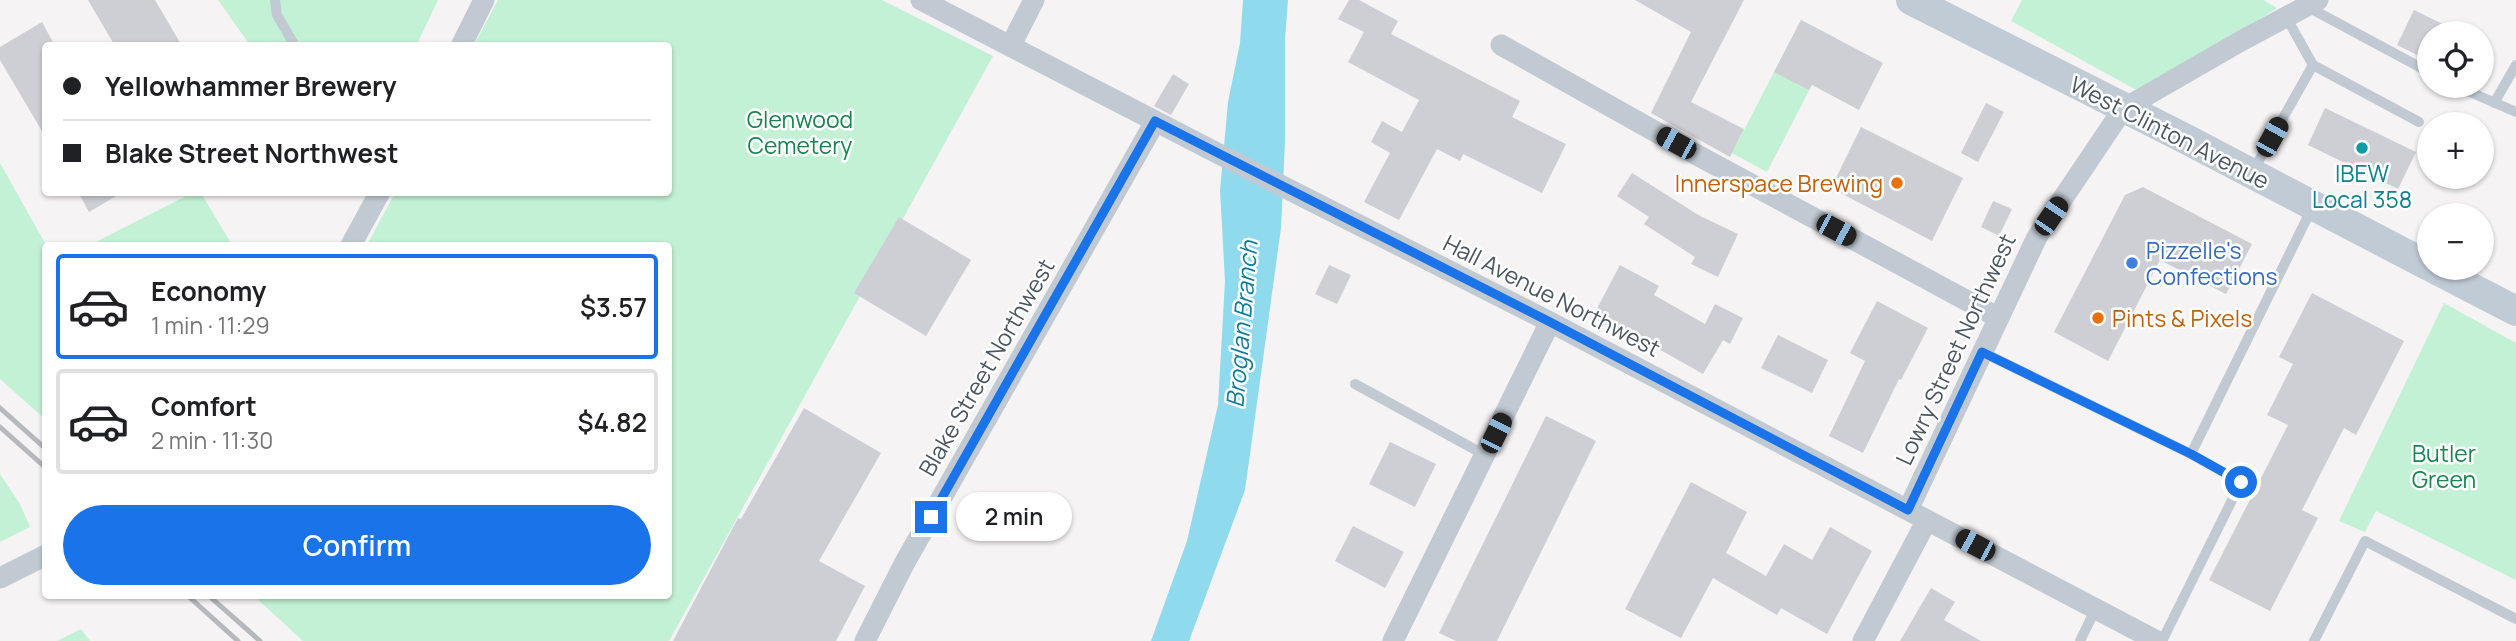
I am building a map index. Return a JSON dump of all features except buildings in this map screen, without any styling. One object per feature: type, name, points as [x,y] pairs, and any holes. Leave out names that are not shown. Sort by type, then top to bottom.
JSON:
[{"type":"street","points":[[463,42],[484,0]]},
{"type":"street","name":"Hall Avenue Northwest","points":[[921,0],[1550,322],[2160,641]]},
{"type":"street","points":[[1011,45],[1034,0]]},
{"type":"street","points":[[2123,109],[2312,3]]},
{"type":"street","name":"West Clinton Avenue","points":[[1927,4],[2123,109],[2417,260]]},
{"type":"street","points":[[1501,45],[1999,318]]},
{"type":"street","name":"Lowry Street Northwest","points":[[1908,510],[2037,237],[2123,109]]},
{"type":"street","name":"Blake Street Northwest","points":[[865,641],[904,564],[1155,121]]},
{"type":"street","points":[[353,242],[378,196]]},
{"type":"street","name":"West Clinton Avenue","points":[[2456,280],[2516,311]]},
{"type":"street","points":[[1393,641],[1550,322]]},
{"type":"street","points":[[1863,641],[1927,520]]},
{"type":"street","points":[[0,578],[42,557]]},
{"type":"lane","points":[[275,0],[277,15],[293,42]]},
{"type":"lane","points":[[2312,3],[2417,65]]},
{"type":"lane","points":[[2286,17],[2313,65],[2417,121]]},
{"type":"lane","points":[[2252,173],[2313,65]]},
{"type":"lane","points":[[2494,103],[2516,65]]},
{"type":"lane","points":[[2483,98],[2516,112]]},
{"type":"lane","points":[[2191,454],[2314,205]]},
{"type":"lane","points":[[1982,352],[2191,454],[2241,482],[2160,641]]},
{"type":"lane","points":[[1355,384],[1485,455]]},
{"type":"lane","points":[[2314,641],[2365,541],[2516,619]]},
{"type":"lane","points":[[2080,641],[2096,608]]},
{"type":"green space","points":[[218,0],[438,0],[418,42],[248,42]]},
{"type":"green space","name":"Glenwood Cemetery","points":[[498,0],[882,0],[993,56],[669,641],[303,641],[257,599],[672,599],[672,242],[369,242],[393,196],[672,196],[672,42],[476,42]]},
{"type":"green space","points":[[2022,0],[2263,0],[2277,8],[2142,93],[2011,21]]},
{"type":"green space","points":[[1801,20],[1836,38],[1767,172],[1732,153]]},
{"type":"green space","points":[[0,163],[44,242],[42,242],[42,416],[0,379]]},
{"type":"green space","points":[[186,196],[203,196],[230,242],[96,242]]},
{"type":"green space","name":"Butler Green","points":[[2444,303],[2516,343],[2516,580],[2376,511],[2365,532],[2339,521]]},
{"type":"green space","points":[[0,474],[20,504],[30,527],[0,542]]},
{"type":"green space","points":[[81,629],[90,641],[57,641]]},
{"type":"water","name":"Broglan Branch","points":[[1243,0],[1288,0],[1281,228],[1245,490],[1189,641],[1151,641],[1187,541],[1218,405],[1225,281],[1220,190],[1228,102],[1240,43]]},
{"type":"railway","points":[[0,408],[42,445]]},
{"type":"railway","points":[[0,427],[42,464]]},
{"type":"railway","points":[[191,599],[238,641]]},
{"type":"railway","points":[[213,599],[260,641]]},
{"type":"place","name":"IBEW Local 358","points":[[2362,148]]},
{"type":"place","name":"Innerspace Brewing","points":[[1897,183]]},
{"type":"place","name":"Pizzelle's Confections","points":[[2132,263]]},
{"type":"place","name":"Pints & Pixels","points":[[2098,318]]},
{"type":"route","points":[[931,517],[1155,121],[1550,322],[1908,510],[1982,352],[2191,454],[2241,482]]}]
